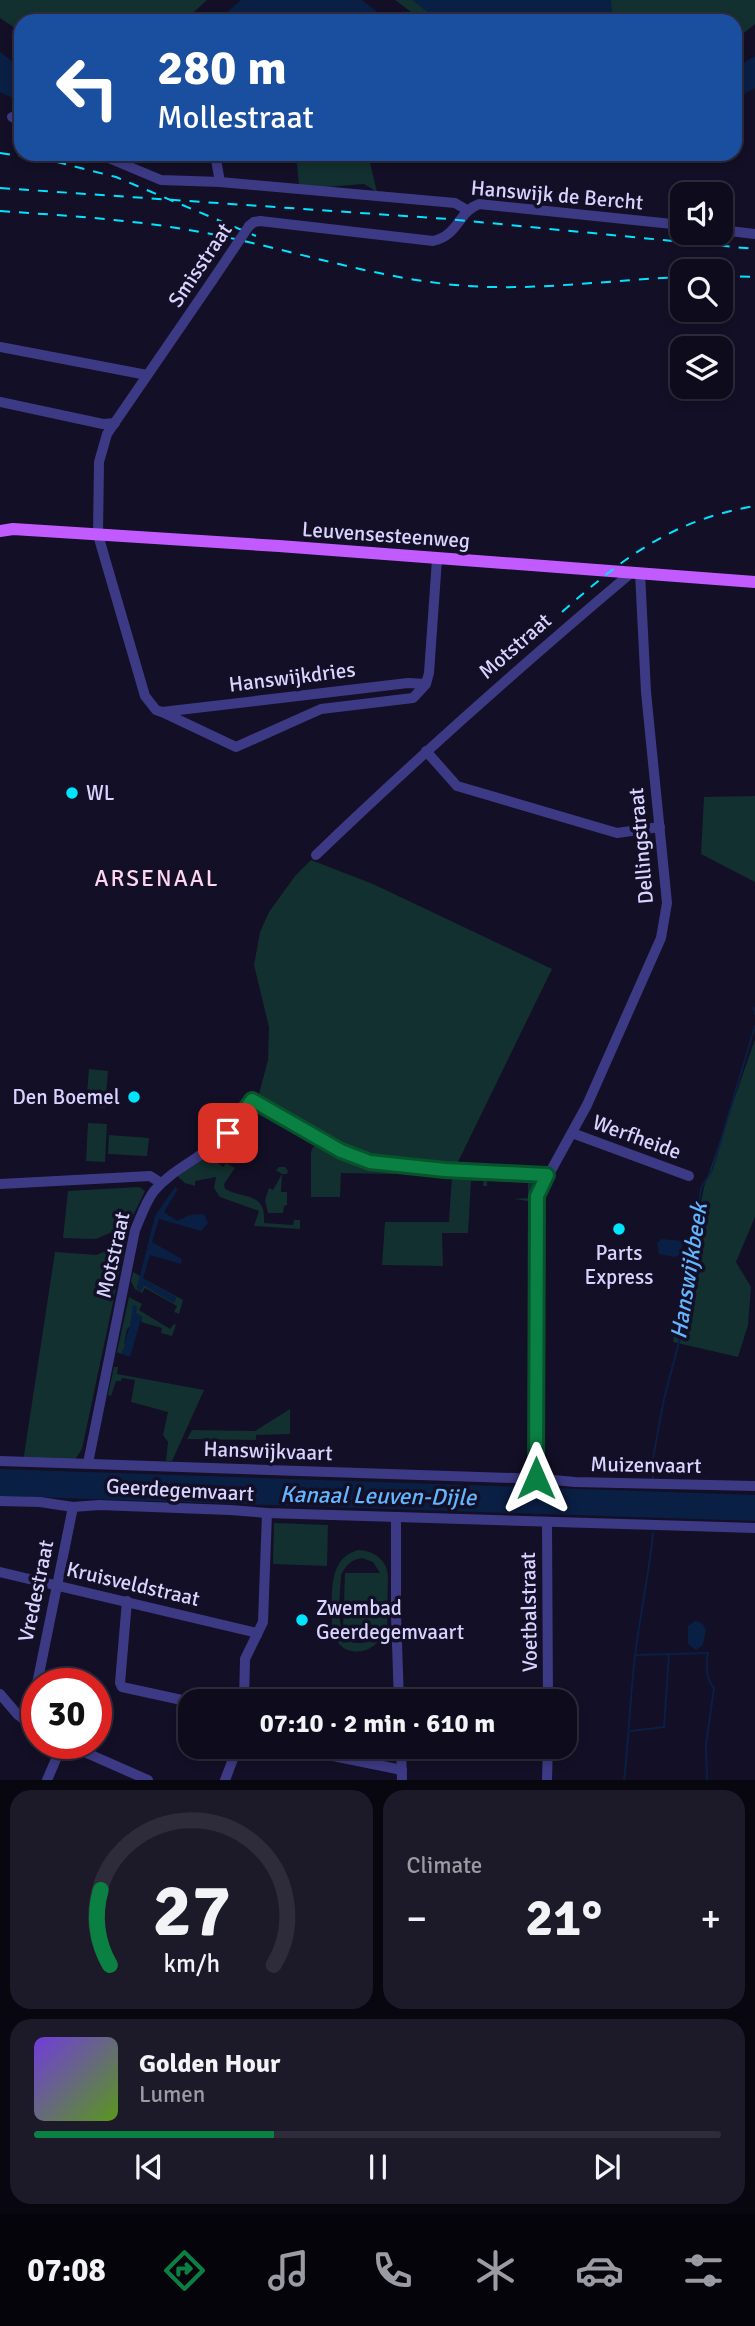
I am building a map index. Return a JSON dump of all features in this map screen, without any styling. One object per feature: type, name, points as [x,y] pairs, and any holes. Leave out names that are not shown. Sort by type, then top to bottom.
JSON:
[{"type":"main road","name":"Leuvensesteenweg","points":[[0,524],[8,525],[6,530],[279,546],[755,582]]},
{"type":"street","name":"Hanswijk de Bercht","points":[[116,161],[161,180],[455,203],[467,210],[479,204],[670,224]]},
{"type":"street","points":[[216,161],[220,183]]},
{"type":"street","name":"Smisstraat","points":[[98,535],[100,452],[107,433],[249,226],[260,221],[433,241],[448,235],[467,210]]},
{"type":"street","points":[[733,231],[755,234]]},
{"type":"street","points":[[0,347],[147,375]]},
{"type":"street","points":[[0,402],[103,424],[115,424]]},
{"type":"street","name":"Hanswijkdries","points":[[98,535],[145,696],[156,710],[236,747],[321,709],[413,698],[426,684]]},
{"type":"street","points":[[426,684],[437,559]]},
{"type":"street","name":"Motstraat","points":[[316,855],[514,671],[636,573]]},
{"type":"street","name":"Dellingstraat","points":[[536,1478],[537,1196],[572,1133],[661,938],[667,903],[636,573]]},
{"type":"street","name":"Hanswijkdries","points":[[162,712],[408,683],[426,684]]},
{"type":"street","points":[[426,751],[457,786],[617,833],[660,827]]},
{"type":"street","name":"Motstraat","points":[[88,1462],[135,1230],[148,1202],[161,1183],[228,1133],[252,1100],[341,1151],[370,1162],[445,1170],[547,1175]]},
{"type":"street","name":"Werfheide","points":[[572,1133],[689,1176]]},
{"type":"street","points":[[0,1184],[150,1175],[161,1183]]},
{"type":"street","name":"Hanswijkvaart","points":[[0,1461],[536,1478]]},
{"type":"street","name":"Muizenvaart","points":[[536,1478],[588,1483],[755,1486]]},
{"type":"street","name":"Geerdegemvaart","points":[[0,1501],[40,1502],[73,1507],[125,1506],[755,1528]]},
{"type":"street","name":"Vredestraat","points":[[40,1668],[73,1507]]},
{"type":"street","points":[[244,1689],[245,1659],[263,1622],[267,1513]]},
{"type":"street","points":[[396,1517],[399,1689]]},
{"type":"street","name":"Voetbalstraat","points":[[547,1522],[548,1689]]},
{"type":"street","name":"Kruisveldstraat","points":[[0,1573],[127,1601],[257,1635]]},
{"type":"street","points":[[127,1601],[120,1684],[122,1687],[178,1699]]},
{"type":"street","points":[[0,1694],[21,1717]]},
{"type":"street","points":[[47,1780],[56,1759]]},
{"type":"street","points":[[100,1759],[148,1780]]},
{"type":"street","points":[[225,1780],[233,1759]]},
{"type":"street","points":[[337,1759],[402,1775]]},
{"type":"street","points":[[547,1780],[548,1759]]},
{"type":"green space","points":[[0,0],[207,0],[192,14],[14,14],[14,27],[0,18]]},
{"type":"green space","points":[[395,0],[755,0],[755,24],[742,34],[742,14],[414,14]]},
{"type":"green space","points":[[297,161],[370,161],[377,192],[364,184],[326,187],[299,185]]},
{"type":"green space","points":[[755,796],[755,882],[701,854],[704,797]]},
{"type":"green space","points":[[311,860],[373,884],[552,969],[456,1166],[363,1157],[263,1102],[259,1094],[268,1060],[269,1027],[254,965],[260,932],[269,912],[295,876]]},
{"type":"green space","points":[[755,1039],[755,1217],[736,1262],[751,1287],[748,1325],[738,1357],[673,1342],[704,1187]]},
{"type":"green space","points":[[89,1069],[108,1071],[105,1108],[86,1106]]},
{"type":"green space","points":[[88,1123],[107,1124],[105,1162],[86,1161]]},
{"type":"green space","points":[[109,1135],[149,1138],[147,1156],[108,1154]]},
{"type":"green space","points":[[229,1140],[232,1142],[212,1158],[223,1167],[226,1163],[235,1168],[224,1184],[225,1189],[254,1198],[262,1206],[264,1223],[293,1225],[294,1220],[300,1220],[300,1229],[254,1226],[259,1211],[220,1197],[214,1188],[216,1177],[195,1181],[195,1186],[185,1183],[176,1175],[209,1156]]},
{"type":"green space","points":[[322,1144],[358,1164],[394,1169],[394,1174],[341,1173],[340,1197],[311,1197],[311,1152],[313,1147]]},
{"type":"green space","points":[[285,1167],[287,1174],[276,1170]]},
{"type":"green space","points":[[282,1174],[281,1192],[287,1192],[287,1205],[284,1206],[283,1213],[268,1213],[265,1200],[269,1188],[273,1190]]},
{"type":"green space","points":[[482,1174],[482,1181],[471,1181],[468,1233],[442,1233],[443,1266],[382,1265],[385,1222],[449,1222],[452,1176]]},
{"type":"green space","points":[[484,1176],[533,1179],[534,1204],[528,1205],[528,1201],[514,1199],[528,1198],[528,1183],[487,1181],[487,1186],[483,1186]]},
{"type":"green space","points":[[139,1187],[145,1191],[130,1222],[82,1449],[74,1461],[23,1462],[55,1252],[97,1255],[124,1242],[119,1229],[96,1239],[63,1238],[68,1191]]},
{"type":"green space","points":[[133,1272],[140,1276],[137,1288],[140,1291],[144,1285],[174,1303],[176,1298],[143,1278],[183,1300],[179,1314],[174,1312],[177,1306],[145,1288],[142,1293],[135,1289],[131,1281]]},
{"type":"green space","points":[[129,1297],[142,1304],[139,1310],[170,1329],[176,1325],[172,1336],[161,1333],[162,1328],[141,1322],[142,1316],[127,1329],[126,1345],[121,1354],[117,1352]]},
{"type":"green space","points":[[114,1367],[118,1367],[117,1374],[204,1390],[172,1461],[166,1461],[168,1442],[163,1435],[168,1412],[131,1402],[135,1380],[122,1378],[121,1381],[116,1381],[111,1396],[108,1395]]},
{"type":"green space","points":[[290,1409],[290,1434],[256,1435],[256,1440],[187,1439],[192,1430],[255,1431]]},
{"type":"green space","points":[[274,1523],[328,1525],[327,1566],[273,1564]]},
{"type":"green space","points":[[359,1550],[375,1554],[385,1565],[388,1576],[387,1626],[375,1644],[358,1652],[342,1646],[332,1627],[333,1581],[341,1562],[348,1554]],"holes":[[[362,1558],[373,1562],[380,1573],[345,1573],[343,1630],[378,1631],[373,1638],[360,1643],[345,1636],[341,1627],[341,1575],[355,1560]]]},
{"type":"water","points":[[241,0],[362,0],[380,14],[291,13],[225,14]]},
{"type":"water","points":[[412,0],[611,0],[612,14],[430,14]]},
{"type":"water","points":[[0,52],[14,63],[14,99],[0,92]]},
{"type":"water","points":[[755,56],[755,88],[742,95],[742,64]]},
{"type":"water","points":[[175,1187],[178,1189],[164,1212],[177,1221],[190,1215],[204,1214],[208,1223],[201,1231],[159,1219],[152,1242],[182,1259],[181,1264],[150,1255],[143,1278],[176,1297],[174,1303],[144,1285],[141,1291],[137,1288],[155,1216]]},
{"type":"water","points":[[662,1239],[682,1241],[682,1254],[674,1257],[659,1254],[657,1243]]},
{"type":"water","points":[[133,1305],[137,1306],[136,1313],[142,1316],[130,1357],[121,1354],[126,1345],[124,1344]]},
{"type":"water","name":"Kanaal Leuven-Dijle","points":[[0,1469],[755,1495],[755,1521],[0,1496]]},
{"type":"water","points":[[695,1621],[702,1623],[706,1629],[703,1645],[696,1650],[688,1644],[688,1626]]},
{"type":"waterway","name":"Hanswijkbeek","points":[[754,1008],[755,1014]]},
{"type":"waterway","name":"Hanswijkbeek","points":[[653,1481],[653,1458],[664,1399],[683,1327],[701,1188],[712,1170],[755,1026]]},
{"type":"waterway","name":"Hanswijkbeek","points":[[624,1780],[635,1656],[653,1533]]},
{"type":"waterway","points":[[669,1654],[708,1653],[707,1671],[714,1688],[706,1744],[707,1780]]},
{"type":"waterway","points":[[631,1731],[664,1727],[669,1654],[636,1655]]},
{"type":"railway","points":[[0,153],[14,155]]},
{"type":"railway","points":[[53,161],[116,177],[256,236]]},
{"type":"railway","points":[[0,188],[448,219],[755,249]]},
{"type":"railway","points":[[0,211],[106,219],[185,229],[393,276],[455,285],[512,287],[670,278]]},
{"type":"railway","points":[[733,276],[755,277]]},
{"type":"railway","points":[[562,612],[628,558],[674,531],[725,512],[755,506]]},
{"type":"place","name":"WL","points":[[72,793]]},
{"type":"place","name":"Den Boemel","points":[[134,1097]]},
{"type":"place","name":"Parts Express","points":[[619,1229]]},
{"type":"place","name":"Zwembad Geerdegemvaart","points":[[302,1620]]},
{"type":"district","name":"ARSENAAL","points":[[157,878]]},
{"type":"route","points":[[228,1133],[243,1116],[252,1100],[341,1151],[370,1162],[445,1170],[547,1175],[537,1196],[536,1478]]}]
